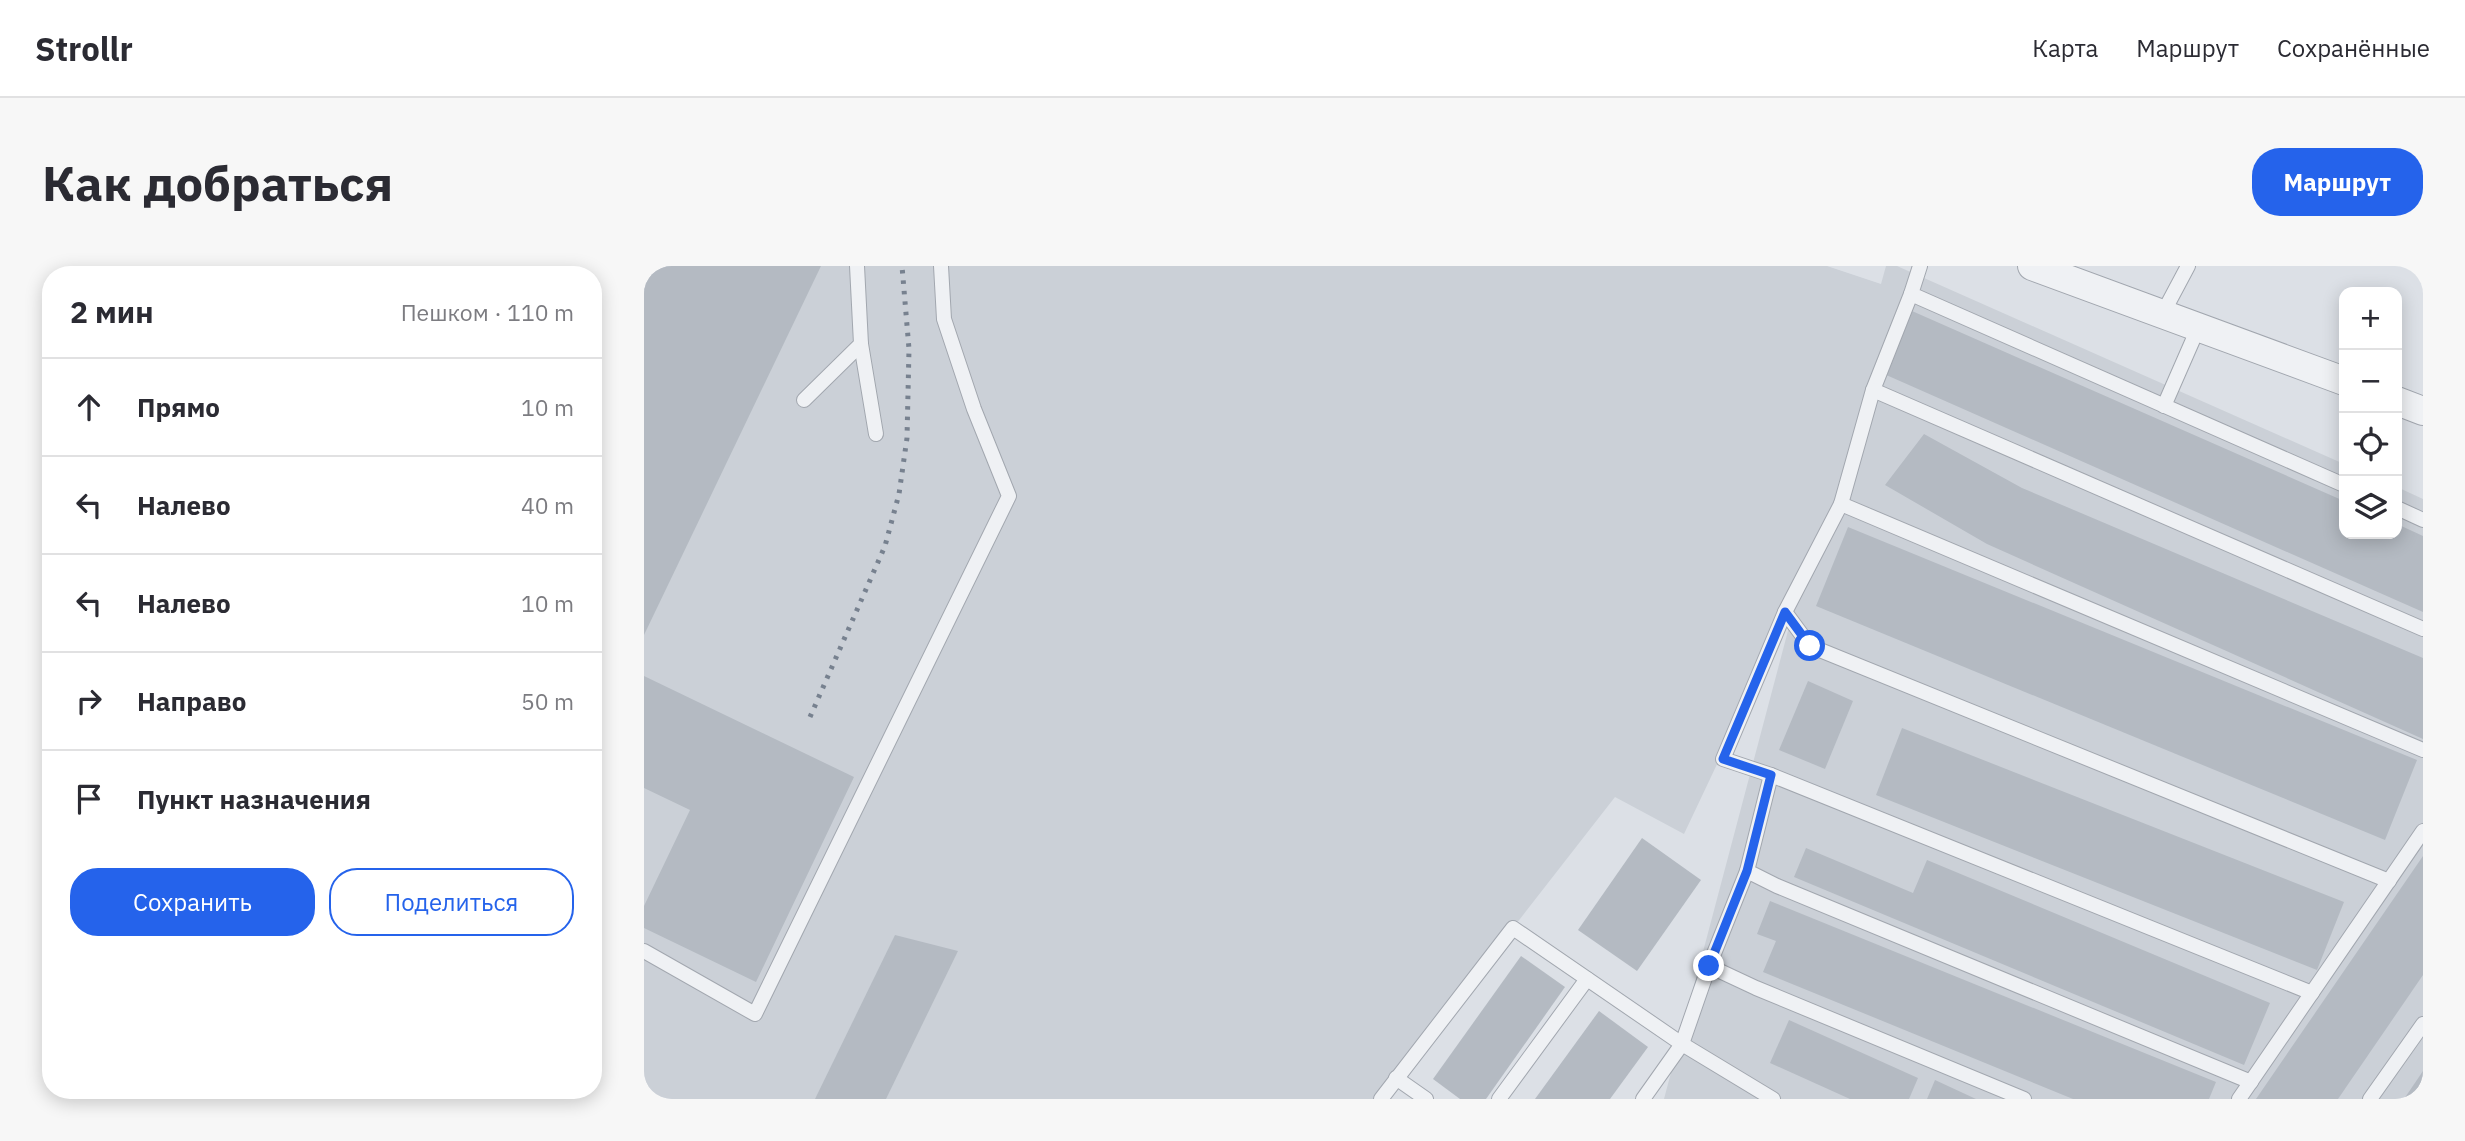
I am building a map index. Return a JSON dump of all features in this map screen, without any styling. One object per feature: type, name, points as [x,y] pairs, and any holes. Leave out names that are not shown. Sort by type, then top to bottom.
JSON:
[{"type":"street","points":[[2032,266],[2339,379]]},
{"type":"street","points":[[2402,403],[2423,411]]},
{"type":"lane","points":[[856,266],[861,344],[876,434]]},
{"type":"lane","points":[[644,951],[755,1014],[1009,496],[974,409],[944,319],[941,266]]},
{"type":"lane","points":[[1920,266],[1873,390],[1841,503],[1785,612],[1723,759],[1771,775],[2312,993]]},
{"type":"lane","points":[[2163,313],[2188,266]]},
{"type":"lane","points":[[1911,294],[2339,483]]},
{"type":"lane","points":[[2164,406],[2199,326]]},
{"type":"lane","points":[[804,400],[861,344]]},
{"type":"lane","points":[[1873,390],[2423,629]]},
{"type":"lane","points":[[1841,503],[2423,750]]},
{"type":"lane","points":[[2402,510],[2423,520]]},
{"type":"lane","points":[[1785,612],[1810,646],[2389,881]]},
{"type":"lane","points":[[1643,1099],[1682,1044],[1709,966],[1747,871],[1771,775]]},
{"type":"lane","points":[[2239,1099],[2423,831]]},
{"type":"lane","points":[[1747,871],[1777,886],[2251,1082]]},
{"type":"lane","points":[[1381,1099],[1513,928],[1682,1044],[1773,1099]]},
{"type":"lane","points":[[1709,966],[2024,1099]]},
{"type":"lane","points":[[1499,1099],[1587,979]]},
{"type":"lane","points":[[2370,1099],[2423,1024]]},
{"type":"lane","points":[[1396,1078],[1426,1099]]},
{"type":"shaded area","points":[[644,266],[1827,266],[1881,284],[1886,266],[1897,266],[2339,462],[2339,539],[2402,539],[2402,489],[2423,499],[2423,1099],[1664,1099],[1798,593],[1684,834],[1615,797],[1513,928],[1388,1099],[644,1099]]},
{"type":"building","points":[[644,266],[821,266],[644,635]]},
{"type":"building","points":[[1912,311],[2339,499],[2339,539],[2402,539],[2402,526],[2423,536],[2423,612],[1884,374]]},
{"type":"building","points":[[1924,434],[2022,488],[2423,658],[2423,739],[1987,544],[1885,485]]},
{"type":"building","points":[[1848,527],[2417,760],[2385,840],[1816,606]]},
{"type":"building","points":[[644,676],[854,777],[756,982],[644,928],[644,906],[690,810],[644,788]]},
{"type":"building","points":[[1808,681],[1853,701],[1825,769],[1779,750]]},
{"type":"building","points":[[1902,728],[2344,902],[2317,970],[1876,795]]},
{"type":"building","points":[[1642,838],[1701,880],[1637,971],[1578,930]]},
{"type":"building","points":[[1806,848],[1913,893],[1927,860],[2270,1003],[2244,1065],[1794,877]]},
{"type":"building","points":[[2423,856],[2423,975],[2338,1099],[2256,1099]]},
{"type":"building","points":[[1770,901],[2216,1082],[2209,1099],[2073,1099],[1763,972],[1776,941],[1757,934]]},
{"type":"building","points":[[895,935],[958,951],[886,1099],[815,1099]]},
{"type":"building","points":[[1521,956],[1565,987],[1486,1099],[1460,1099],[1433,1079]]},
{"type":"building","points":[[1599,1011],[1648,1047],[1610,1099],[1535,1099]]},
{"type":"building","points":[[1789,1020],[1918,1078],[1909,1099],[1850,1099],[1770,1063]]},
{"type":"building","points":[[2423,1071],[2423,1099],[2404,1099]]},
{"type":"building","points":[[1935,1080],[1976,1099],[1927,1099]]},
{"type":"railway","points":[[810,717],[885,546],[899,494],[907,438],[909,349],[902,266]]},
{"type":"route","points":[[1709,966],[1747,871],[1771,775],[1723,759],[1785,612],[1810,646]]}]
